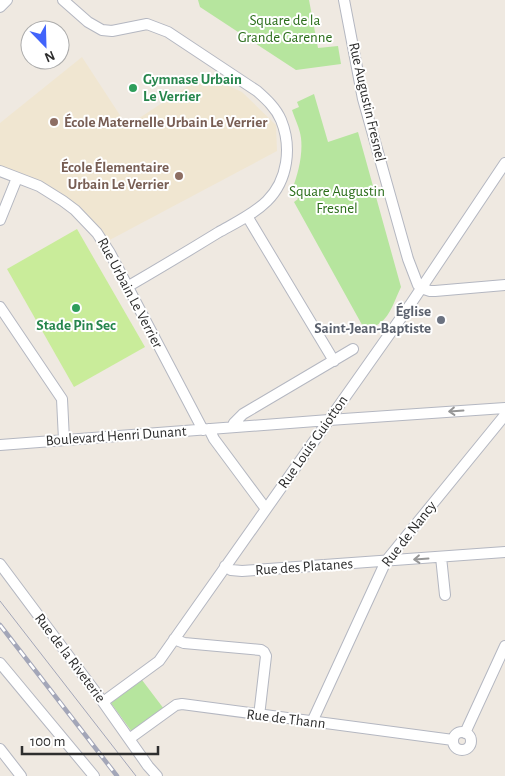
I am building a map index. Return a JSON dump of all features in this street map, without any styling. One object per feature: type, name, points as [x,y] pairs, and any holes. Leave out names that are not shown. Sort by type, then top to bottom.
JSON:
[{"type":"street","points":[[0,7],[7,0]]},
{"type":"street","points":[[63,0],[88,22],[102,30],[112,31],[147,24],[168,32],[266,98],[281,119],[286,134],[287,158],[283,175],[266,202],[247,216],[127,287]]},
{"type":"street","name":"Rue Augustin Fresnel","points":[[344,0],[363,99],[408,258],[418,285],[421,288]]},
{"type":"street","name":"Rue Louis Guiotton","points":[[103,702],[159,660],[421,288],[505,163]]},
{"type":"street","name":"Rue Urbain Le Verrier","points":[[0,171],[50,192],[75,210],[98,233],[206,429],[266,509]]},
{"type":"street","points":[[0,220],[17,178]]},
{"type":"street","points":[[247,216],[334,361]]},
{"type":"street","points":[[421,288],[436,291],[505,285]]},
{"type":"street","points":[[0,307],[62,399],[64,440]]},
{"type":"street","points":[[232,427],[243,414],[353,350]]},
{"type":"street","name":"Boulevard Henri Dunant","points":[[0,445],[505,408]]},
{"type":"street","name":"Rue de Nancy","points":[[312,722],[386,561],[505,415]]},
{"type":"street","name":"Rue des Platanes","points":[[225,566],[231,570],[242,571],[505,552]]},
{"type":"street","points":[[441,557],[445,595]]},
{"type":"street","name":"Rue de la Riveterie","points":[[0,564],[157,776]]},
{"type":"street","points":[[174,639],[184,643],[260,650],[264,652],[266,656],[260,716]]},
{"type":"street","points":[[465,733],[505,646]]},
{"type":"street","points":[[0,663],[94,776]]},
{"type":"street","name":"Rue de Thann","points":[[129,738],[176,705],[182,704],[260,716],[453,740]]},
{"type":"street","points":[[465,733],[470,739],[470,745],[466,749],[456,748],[453,743],[456,734],[465,733]]},
{"type":"street","points":[[0,749],[21,776]]},
{"type":"shaded area","points":[[82,57],[127,126],[205,75],[242,92],[276,125],[277,151],[104,243],[63,201],[0,173],[0,123],[66,70],[70,70],[70,67]]},
{"type":"green space","name":"Square de la Grande Garenne","points":[[198,0],[309,0],[318,48],[338,46],[341,64],[296,70],[200,7]]},
{"type":"green space","name":"Square Augustin Fresnel","points":[[314,94],[328,142],[358,132],[401,287],[384,320],[366,332],[294,202],[298,199],[292,190],[300,164],[301,138],[292,110],[299,107],[297,102]]},
{"type":"green space","name":"Stade Pin Sec","points":[[77,229],[145,347],[74,387],[7,269]]},
{"type":"green space","points":[[142,680],[164,709],[132,732],[111,703]]},
{"type":"tram line","points":[[0,601],[136,776]]},
{"type":"railway","points":[[0,625],[117,776]]},
{"type":"place","name":"Gymnase Urbain Le Verrier","points":[[133,88]]},
{"type":"place","name":"École Maternelle Urbain Le Verrier","points":[[54,122]]},
{"type":"place","name":"École Élementaire Urbain Le Verrier","points":[[179,176]]},
{"type":"place","name":"Stade Pin Sec","points":[[76,308]]},
{"type":"place","name":"Église Saint-Jean-Baptiste","points":[[441,320]]}]
